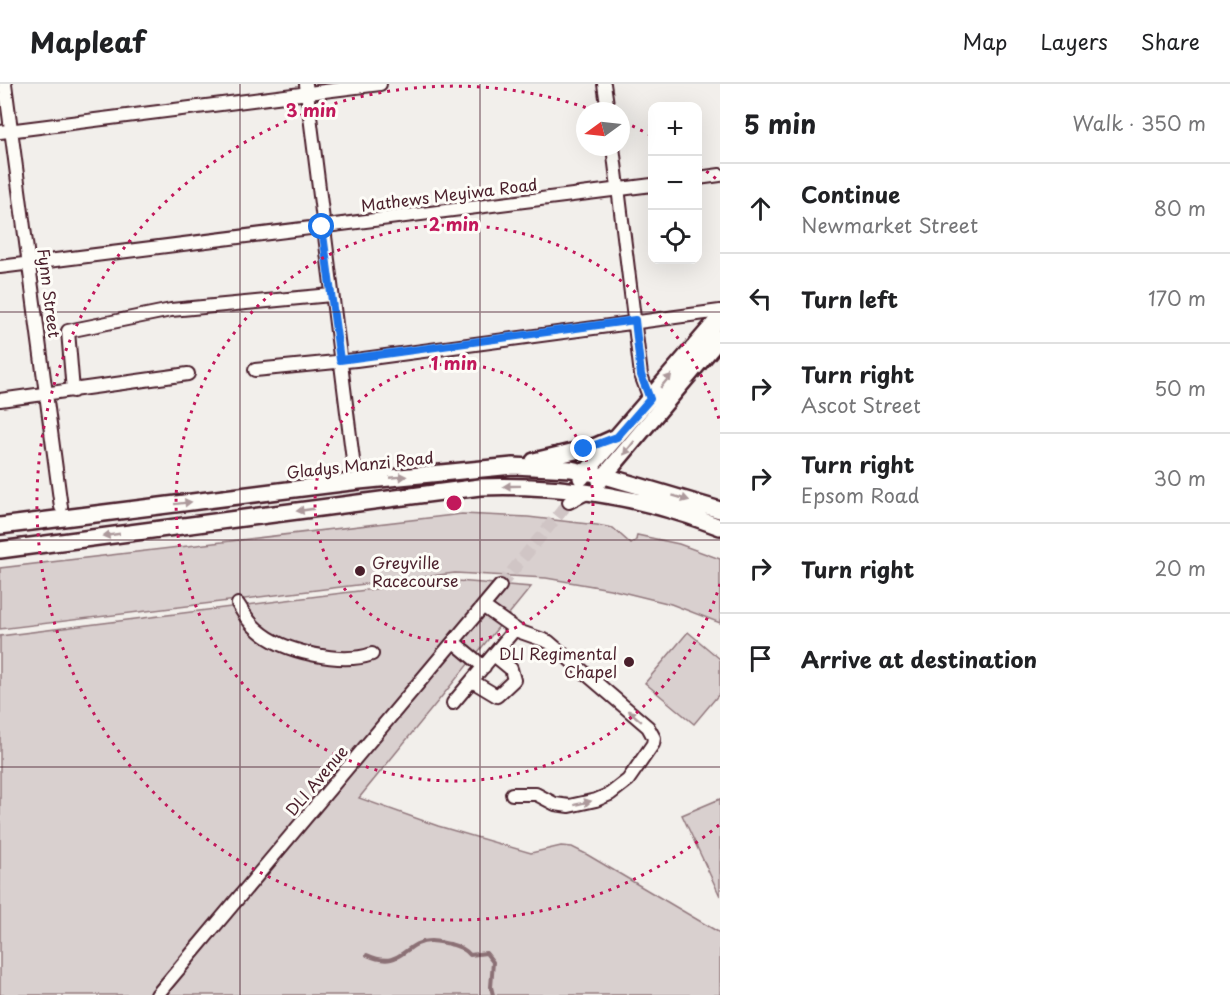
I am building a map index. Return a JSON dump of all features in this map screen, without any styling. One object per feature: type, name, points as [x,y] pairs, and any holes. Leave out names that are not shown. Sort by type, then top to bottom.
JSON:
[{"type":"main road","points":[[568,499],[586,472],[720,317]]},
{"type":"main road","points":[[0,550],[480,487],[514,486],[568,499],[589,492],[605,476],[720,338]]},
{"type":"main road","points":[[513,466],[584,449],[617,437]]},
{"type":"main road","name":"Gladys Manzi Road","points":[[0,526],[61,513],[357,474],[513,466],[542,466],[605,476],[720,510]]},
{"type":"main road","points":[[357,474],[363,502]]},
{"type":"main road","points":[[589,492],[665,509],[720,527]]},
{"type":"main road","points":[[61,513],[64,542]]},
{"type":"street","name":"Fynn Street","points":[[5,84],[5,131],[30,263],[61,513]]},
{"type":"street","points":[[5,131],[306,88],[380,84]]},
{"type":"street","points":[[604,84],[607,102]]},
{"type":"street","points":[[306,88],[322,227],[357,474]]},
{"type":"street","points":[[614,156],[641,375],[650,399]]},
{"type":"street","points":[[702,177],[720,175]]},
{"type":"street","name":"Mathews Meyiwa Road","points":[[0,267],[648,185]]},
{"type":"street","points":[[73,391],[68,331],[171,310],[332,295]]},
{"type":"street","points":[[255,370],[720,311]]},
{"type":"street","points":[[0,400],[188,374]]},
{"type":"street","name":"DLI Avenue","points":[[157,995],[501,586]]},
{"type":"street","points":[[238,604],[259,632],[283,644],[341,660],[372,654]]},
{"type":"street","points":[[484,607],[515,629],[549,642],[648,727],[654,738],[653,744],[628,780],[610,794],[568,806],[555,804],[536,794],[512,794]]},
{"type":"street","points":[[453,702],[515,629]]},
{"type":"street","points":[[455,643],[483,667]]},
{"type":"street","points":[[472,681],[497,696],[514,680],[511,669],[494,655]]},
{"type":"shaded area","name":"Greyville Racecourse","points":[[462,514],[528,517],[597,525],[613,528],[631,544],[636,540],[637,535],[679,544],[720,559],[720,623],[671,604],[610,589],[546,578],[455,573],[0,629],[0,568]]},
{"type":"shaded area","points":[[457,581],[531,587],[359,798],[438,826],[531,853],[561,846],[572,847],[586,854],[720,933],[720,995],[0,995],[0,636],[430,582]]},
{"type":"shaded area","points":[[688,632],[720,659],[720,693],[694,724],[645,683]]},
{"type":"shaded area","points":[[720,799],[720,896],[682,815]]},
{"type":"waterway","points":[[367,955],[388,960],[396,958],[414,945],[431,941],[456,946],[470,955],[486,953],[493,962],[491,987],[493,995]]},
{"type":"tunnel","points":[[500,586],[565,507]]},
{"type":"place","name":"Greyville Racecourse","points":[[360,571]]},
{"type":"place","name":"DLI Regimental Chapel","points":[[629,662]]},
{"type":"route","points":[[322,227],[340,360],[356,360],[635,320],[641,375],[650,399],[617,437],[584,449]]}]
